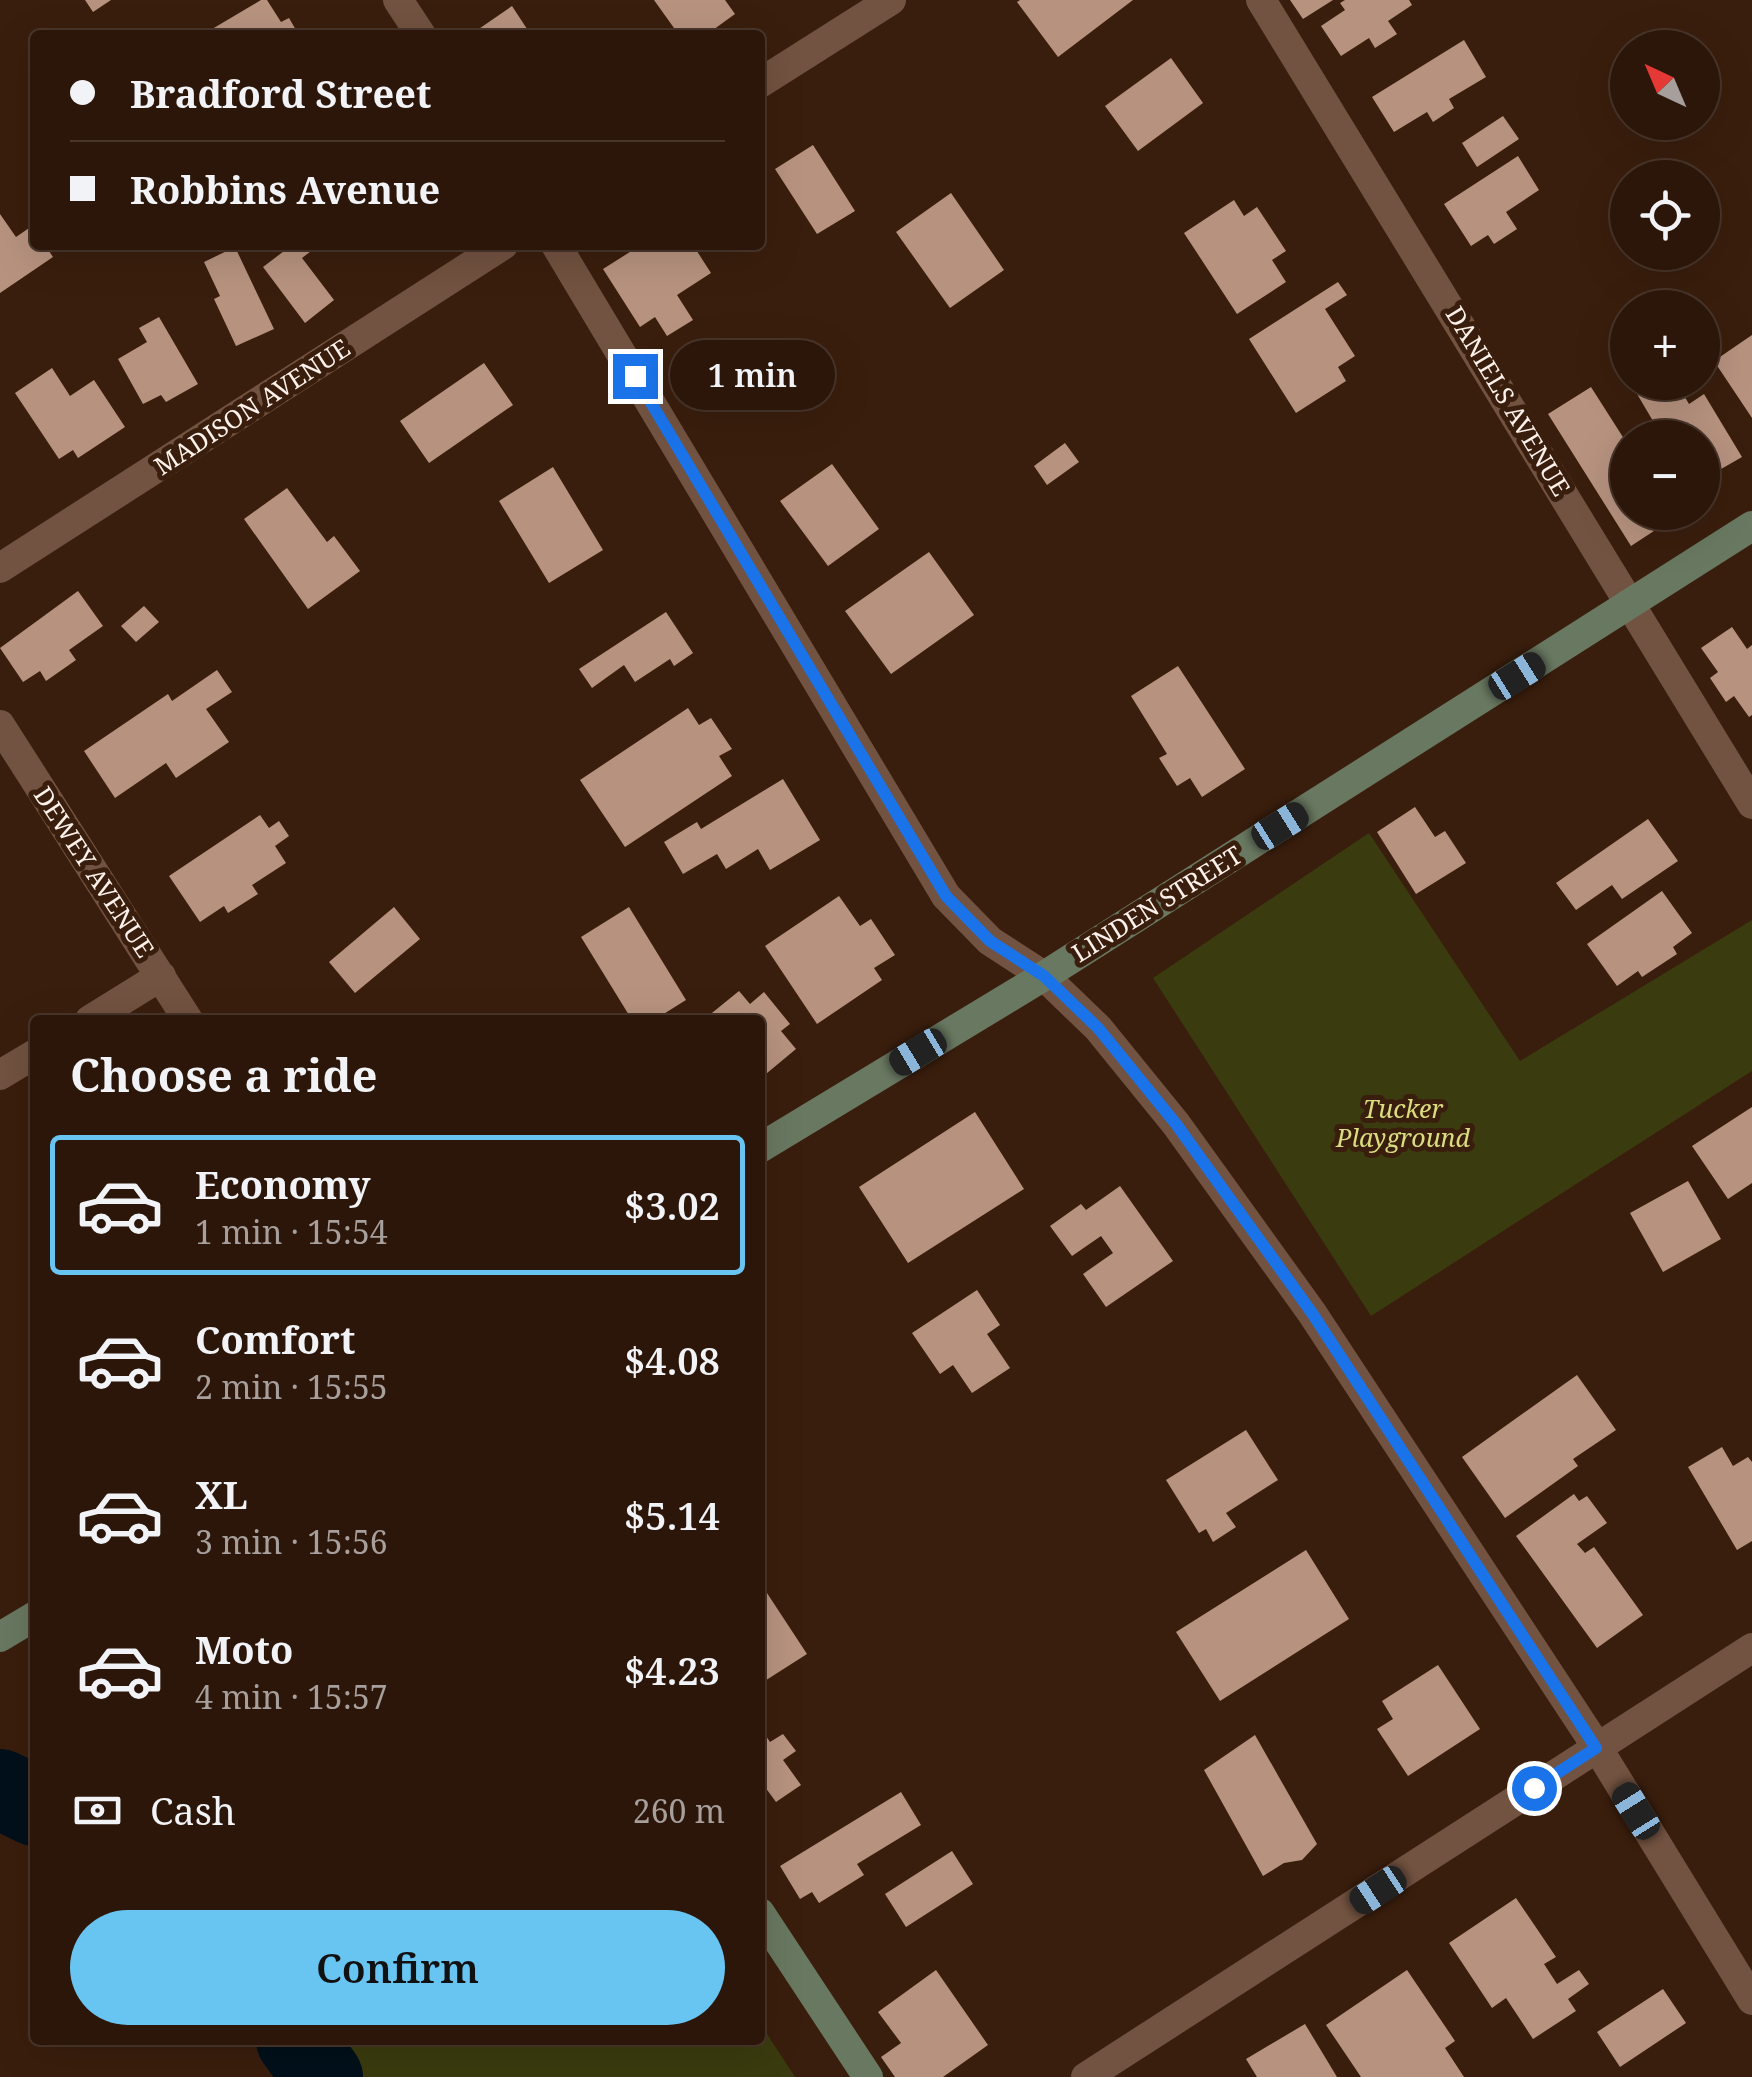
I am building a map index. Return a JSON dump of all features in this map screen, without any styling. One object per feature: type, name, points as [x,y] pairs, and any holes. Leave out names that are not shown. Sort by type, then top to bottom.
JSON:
[{"type":"street","points":[[398,0],[418,30]]},
{"type":"street","points":[[765,80],[891,0]]},
{"type":"street","name":"DANIELS AVENUE","points":[[1262,0],[1752,804]]},
{"type":"street","name":"MADISON AVENUE","points":[[0,568],[495,250]]},
{"type":"street","points":[[559,250],[946,896],[990,941],[1044,976],[1098,1028],[1176,1124],[1312,1313],[1596,1748],[1752,2000]]},
{"type":"street","name":"LINDEN STREET","points":[[765,1145],[1044,976],[1752,526]]},
{"type":"street","name":"DEWEY AVENUE","points":[[0,725],[185,1015]]},
{"type":"street","points":[[98,1015],[161,976]]},
{"type":"street","points":[[0,1075],[30,1057]]},
{"type":"street","points":[[0,1637],[30,1619]]},
{"type":"street","points":[[1086,2077],[1752,1648]]},
{"type":"street","points":[[765,1922],[868,2077]]},
{"type":"green space","name":"Tucker Playground","points":[[1369,833],[1520,1061],[1752,920],[1752,1071],[1371,1316],[1153,978]]},
{"type":"green space","points":[[765,2031],[795,2077],[334,2077],[314,2045],[765,2045]]},
{"type":"building","points":[[85,0],[111,0],[93,12]]},
{"type":"building","points":[[267,0],[281,22],[289,18],[296,30],[210,30]]},
{"type":"building","points":[[654,0],[725,0],[735,14],[713,30],[675,30]]},
{"type":"building","points":[[1133,0],[1058,57],[1017,2]]},
{"type":"building","points":[[1290,0],[1333,0],[1303,19]]},
{"type":"building","points":[[1409,0],[1412,5],[1388,21],[1397,34],[1375,48],[1369,38],[1341,56],[1321,26],[1345,10],[1340,3]]},
{"type":"building","points":[[512,6],[528,30],[477,30]]},
{"type":"building","points":[[1464,40],[1486,77],[1449,99],[1454,108],[1433,122],[1427,112],[1394,132],[1372,97]]},
{"type":"building","points":[[1171,58],[1203,103],[1138,151],[1105,106]]},
{"type":"building","points":[[1503,116],[1519,139],[1477,167],[1462,143]]},
{"type":"building","points":[[813,145],[855,211],[817,234],[775,169]]},
{"type":"building","points":[[1518,156],[1539,190],[1506,212],[1517,229],[1494,244],[1488,235],[1471,246],[1444,204]]},
{"type":"building","points":[[951,193],[1004,270],[950,308],[896,232]]},
{"type":"building","points":[[1234,200],[1244,216],[1257,207],[1286,251],[1272,260],[1286,282],[1237,314],[1184,233]]},
{"type":"building","points":[[0,214],[16,237],[30,227],[30,250],[48,250],[53,257],[0,293]]},
{"type":"building","points":[[236,250],[274,329],[236,346],[214,299],[220,296],[204,262]]},
{"type":"building","points":[[285,250],[312,250],[302,258],[334,300],[305,323],[263,267]]},
{"type":"building","points":[[633,250],[696,250],[711,273],[677,295],[693,320],[667,336],[655,317],[640,327],[603,269]]},
{"type":"building","points":[[1338,282],[1347,295],[1325,309],[1355,356],[1338,367],[1346,381],[1296,413],[1249,339]]},
{"type":"building","points":[[159,317],[198,384],[166,402],[161,395],[143,404],[118,359],[147,342],[139,328]]},
{"type":"building","points":[[1752,335],[1752,418],[1720,370],[1720,357]]},
{"type":"building","points":[[484,363],[513,405],[429,463],[400,421]]},
{"type":"building","points":[[52,368],[70,396],[94,380],[125,427],[78,458],[73,450],[59,459],[15,393]]},
{"type":"building","points":[[1591,387],[1612,420],[1610,513],[1548,414]]},
{"type":"building","points":[[1641,400],[1687,400],[1689,404],[1708,400],[1720,420],[1652,420]]},
{"type":"building","points":[[1720,421],[1742,457],[1720,470]]},
{"type":"building","points":[[1065,443],[1079,462],[1047,485],[1034,466]]},
{"type":"building","points":[[832,464],[879,529],[828,566],[780,501]]},
{"type":"building","points":[[553,467],[603,550],[549,583],[499,501]]},
{"type":"building","points":[[287,488],[327,542],[334,536],[360,571],[308,609],[244,519]]},
{"type":"building","points":[[1621,530],[1655,530],[1631,546]]},
{"type":"building","points":[[929,552],[974,615],[891,674],[845,611]]},
{"type":"building","points":[[78,591],[103,626],[69,650],[76,660],[46,681],[40,671],[23,682],[0,648]]},
{"type":"building","points":[[144,606],[159,622],[136,642],[121,626]]},
{"type":"building","points":[[666,612],[693,653],[674,666],[670,659],[635,682],[624,665],[592,688],[579,669]]},
{"type":"building","points":[[1732,627],[1747,649],[1752,645],[1749,717],[1734,696],[1726,702],[1710,678],[1718,672],[1701,648]]},
{"type":"building","points":[[1178,666],[1245,769],[1202,797],[1190,778],[1177,786],[1159,758],[1167,754],[1131,696]]},
{"type":"building","points":[[217,670],[232,692],[206,709],[229,742],[176,778],[166,763],[115,798],[84,751],[168,694],[172,701]]},
{"type":"building","points":[[688,708],[699,725],[711,718],[732,749],[719,756],[732,776],[625,847],[580,780]]},
{"type":"building","points":[[783,779],[820,840],[770,870],[758,849],[726,869],[717,854],[683,874],[664,842],[697,822],[701,829]]},
{"type":"building","points":[[1415,807],[1435,837],[1445,831],[1466,863],[1416,894],[1377,832]]},
{"type":"building","points":[[260,815],[269,828],[279,821],[289,836],[275,846],[286,863],[252,885],[258,894],[228,913],[224,906],[200,922],[169,876]]},
{"type":"building","points":[[1648,819],[1678,861],[1622,899],[1612,885],[1576,910],[1556,883]]},
{"type":"building","points":[[1662,891],[1692,933],[1673,947],[1677,954],[1642,977],[1638,971],[1617,986],[1587,944]]},
{"type":"building","points":[[839,896],[860,926],[871,919],[895,955],[874,968],[882,980],[817,1024],[765,946]]},
{"type":"building","points":[[394,907],[420,939],[355,993],[329,962]]},
{"type":"building","points":[[629,907],[686,1000],[662,1015],[629,1015],[581,937]]},
{"type":"building","points":[[739,991],[750,1004],[764,992],[790,1024],[781,1031],[796,1049],[765,1075],[765,1015],[709,1015]]},
{"type":"building","points":[[1752,1107],[1752,1183],[1728,1199],[1692,1146]]},
{"type":"building","points":[[975,1112],[1024,1189],[908,1263],[859,1187]]},
{"type":"building","points":[[1688,1181],[1721,1239],[1663,1272],[1630,1213]]},
{"type":"building","points":[[1120,1186],[1173,1261],[1106,1307],[1083,1274],[1113,1253],[1101,1236],[1072,1256],[1050,1226],[1081,1204],[1086,1210]]},
{"type":"building","points":[[977,1290],[1000,1325],[987,1334],[1010,1368],[972,1393],[953,1365],[940,1374],[912,1333]]},
{"type":"building","points":[[1577,1375],[1616,1430],[1573,1459],[1578,1466],[1505,1518],[1462,1457]]},
{"type":"building","points":[[1246,1430],[1278,1480],[1226,1513],[1236,1527],[1213,1542],[1206,1529],[1199,1533],[1166,1480]]},
{"type":"building","points":[[1722,1447],[1733,1466],[1748,1457],[1752,1462],[1752,1541],[1737,1550],[1688,1467]]},
{"type":"building","points":[[1574,1494],[1579,1501],[1587,1496],[1607,1523],[1577,1544],[1585,1553],[1594,1547],[1643,1615],[1597,1648],[1516,1536]]},
{"type":"building","points":[[1306,1550],[1349,1619],[1220,1701],[1176,1632]]},
{"type":"building","points":[[765,1590],[807,1654],[765,1681]]},
{"type":"building","points":[[1438,1665],[1480,1729],[1408,1776],[1377,1729],[1393,1719],[1382,1701]]},
{"type":"building","points":[[765,1734],[770,1742],[783,1734],[796,1751],[783,1760],[801,1785],[776,1802],[765,1787]]},
{"type":"building","points":[[1255,1735],[1317,1844],[1302,1860],[1284,1863],[1263,1876],[1204,1770]]},
{"type":"building","points":[[901,1792],[921,1825],[857,1864],[864,1875],[819,1903],[812,1892],[800,1899],[780,1866]]},
{"type":"building","points":[[952,1851],[973,1884],[906,1927],[885,1894]]},
{"type":"building","points":[[1516,1898],[1556,1957],[1544,1964],[1557,1984],[1579,1970],[1589,1984],[1568,1999],[1576,2011],[1533,2039],[1506,1998],[1492,2008],[1449,1943]]},
{"type":"building","points":[[936,1970],[988,2045],[943,2077],[895,2077],[881,2057],[901,2043],[878,2012]]},
{"type":"building","points":[[1407,1970],[1455,2041],[1445,2048],[1464,2077],[1361,2077],[1326,2025]]},
{"type":"building","points":[[1663,1989],[1686,2023],[1620,2067],[1597,2032]]},
{"type":"building","points":[[1305,2024],[1337,2077],[1257,2077],[1246,2059]]},
{"type":"waterway","points":[[0,1789],[30,1804]]},
{"type":"waterway","points":[[300,2045],[323,2077]]},
{"type":"route","points":[[635,376],[946,896],[990,941],[1044,976],[1098,1028],[1176,1124],[1312,1313],[1596,1748],[1534,1788]]}]
